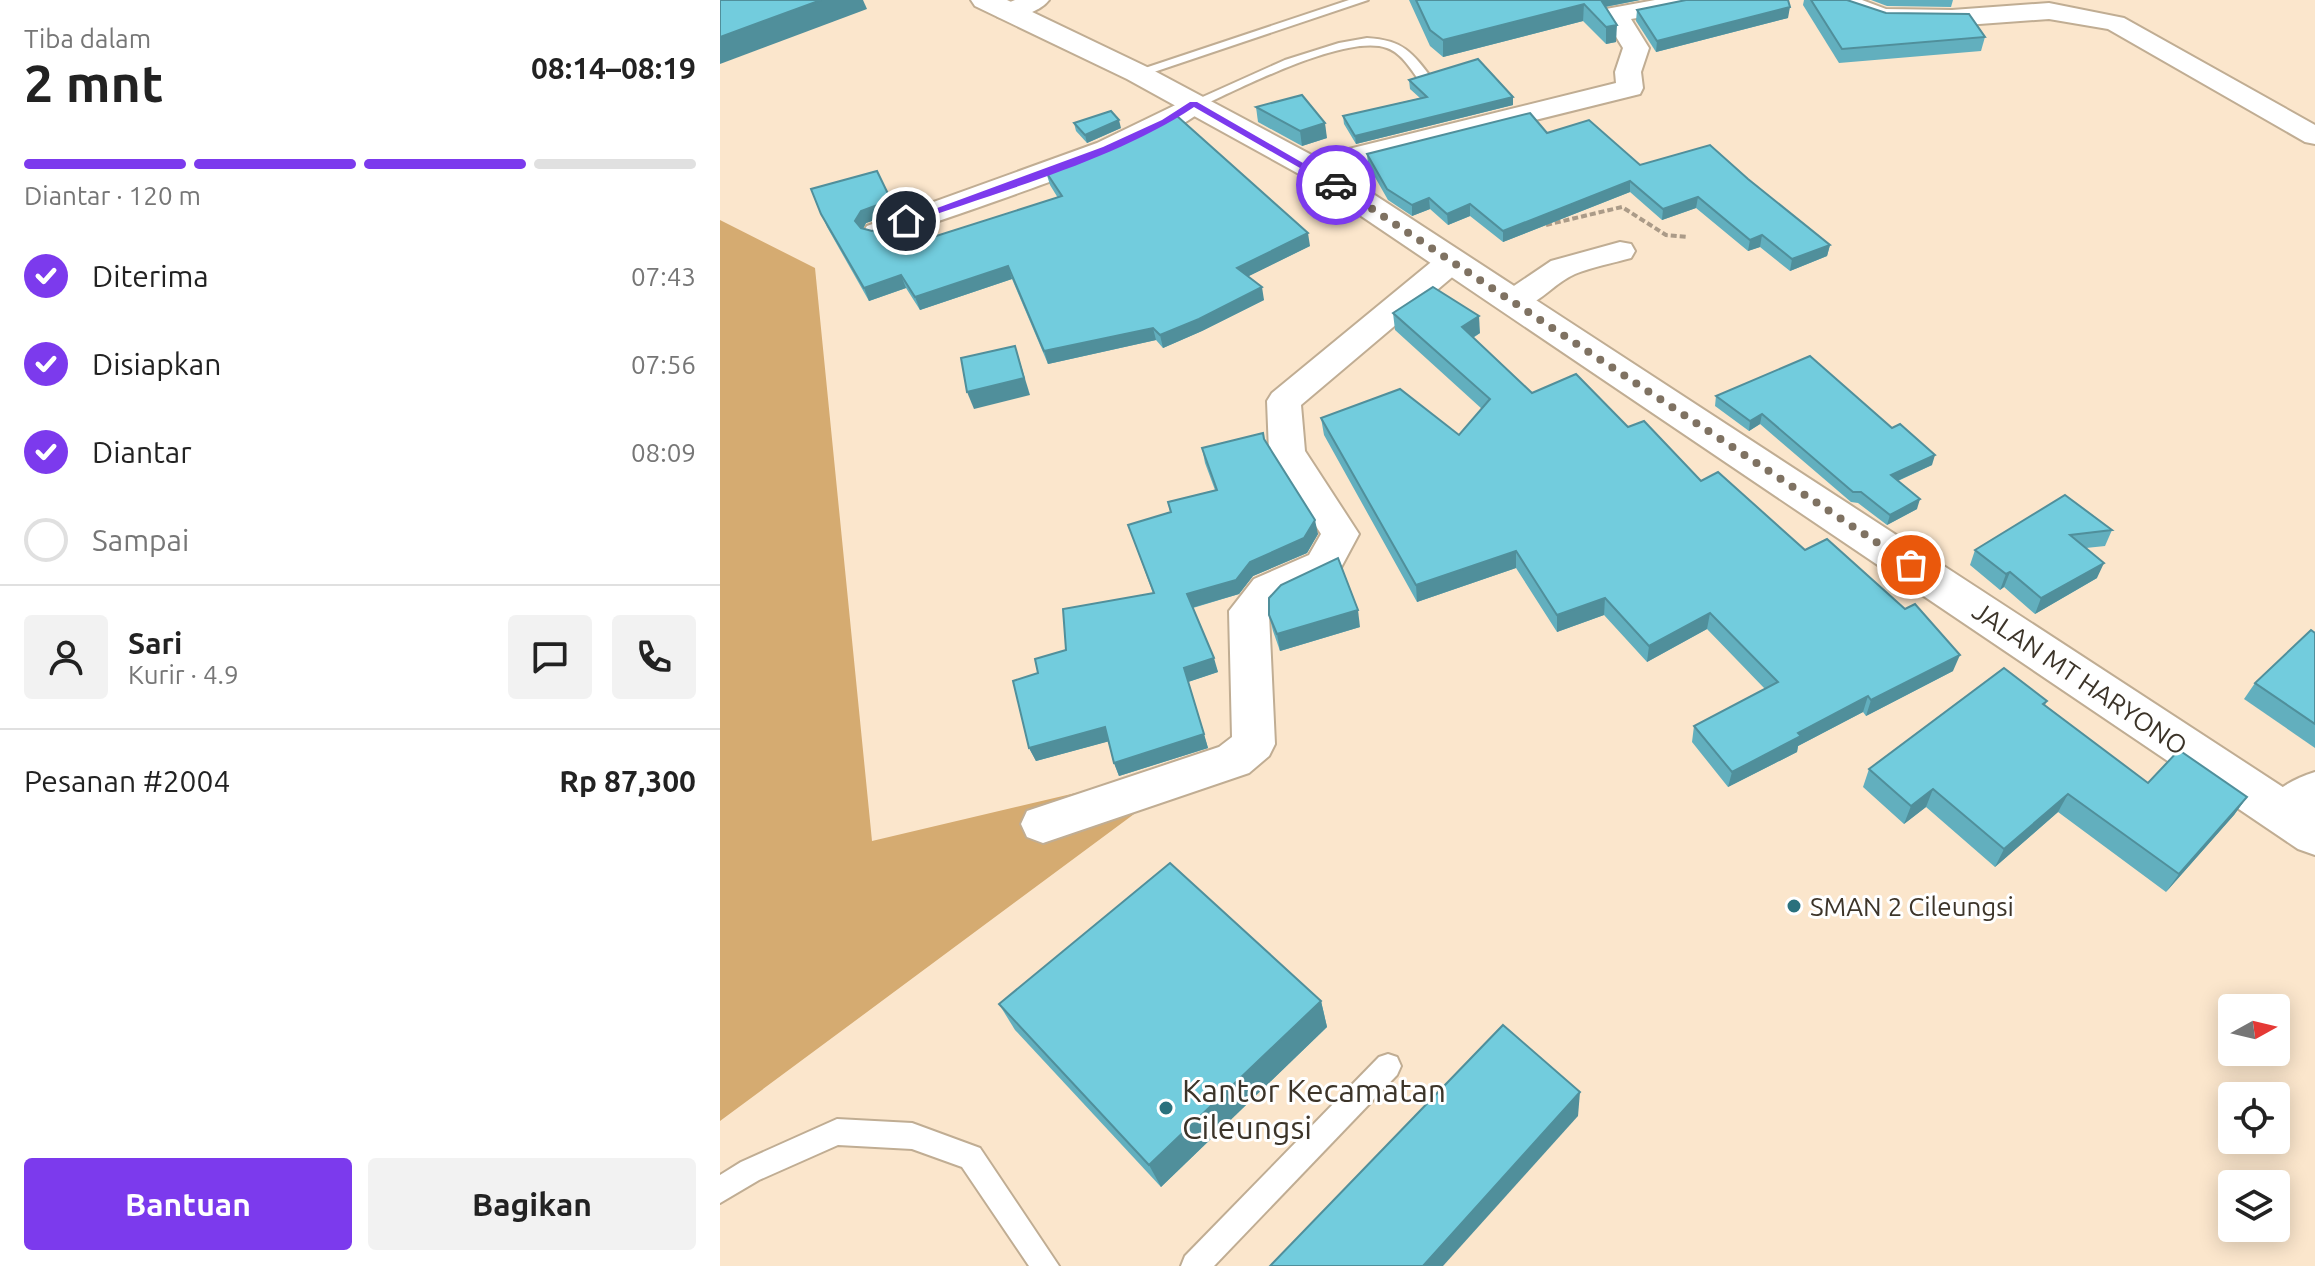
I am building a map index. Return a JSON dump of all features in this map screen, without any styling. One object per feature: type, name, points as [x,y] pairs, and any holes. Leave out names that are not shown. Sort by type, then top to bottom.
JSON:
[{"type":"main road","name":"JALAN MT HARYONO","points":[[1010,4],[1310,167],[2304,812]]},
{"type":"street","points":[[1310,167],[1630,88],[1628,72],[1636,48],[1615,14],[1702,0]]},
{"type":"street","points":[[1838,0],[1883,16],[1952,18],[2049,11],[2115,23],[2315,136]]},
{"type":"street","points":[[878,232],[1107,149],[1166,122],[1194,104]]},
{"type":"street","points":[[1513,301],[1562,268],[1620,251]]},
{"type":"street","points":[[1043,824],[1234,760],[1254,744],[1249,611],[1268,589],[1323,565],[1340,534],[1287,452],[1284,401],[1452,261]]},
{"type":"lane","points":[[1137,73],[1362,0]]},
{"type":"lane","points":[[1194,104],[1338,46],[1364,42],[1388,43],[1408,57],[1426,80]]},
{"type":"lane","points":[[1195,1266],[1388,1066]]},
{"type":"lane","points":[[720,1190],[750,1171],[837,1132],[912,1136],[971,1157],[1045,1266]]},
{"type":"path","points":[[1538,226],[1622,207],[1666,235],[1688,237]]},
{"type":"shaded area","points":[[720,220],[815,268],[872,841],[1203,763],[720,1121]]},
{"type":"building","points":[[720,0],[821,0],[720,37]]},
{"type":"building","points":[[1416,0],[1601,0],[1617,25],[1606,27],[1584,4],[1443,40],[1430,30]]},
{"type":"building","points":[[1686,0],[1788,0],[1790,7],[1657,41],[1637,10]]},
{"type":"building","points":[[1811,0],[1847,0],[1886,13],[1969,14],[1985,37],[1842,49]]},
{"type":"building","points":[[1478,59],[1513,97],[1355,136],[1343,116],[1427,97],[1409,80]]},
{"type":"building","points":[[1302,95],[1325,123],[1300,131],[1256,107]]},
{"type":"building","points":[[1111,111],[1119,120],[1085,135],[1074,123]]},
{"type":"building","points":[[1530,113],[1547,133],[1589,120],[1640,165],[1710,145],[1830,245],[1792,259],[1762,235],[1750,240],[1698,197],[1663,209],[1630,181],[1503,231],[1470,204],[1447,214],[1429,198],[1412,205],[1387,189],[1367,154]]},
{"type":"building","points":[[1177,116],[1308,233],[1237,268],[1262,287],[1160,335],[1153,328],[1044,351],[1008,266],[915,297],[901,275],[864,288],[821,214],[811,189],[877,171],[891,200],[861,211],[855,221],[861,228],[872,231],[901,223],[911,244],[1062,196],[1046,172],[1108,149]]},
{"type":"building","points":[[1433,287],[1479,316],[1462,327],[1532,393],[1576,374],[1628,427],[1644,421],[1701,481],[1718,472],[1805,550],[1827,539],[1905,609],[1915,604],[1960,655],[1871,700],[1868,696],[1732,772],[1694,726],[1778,682],[1710,613],[1649,646],[1605,598],[1557,615],[1516,551],[1416,585],[1321,418],[1400,389],[1459,435],[1490,399],[1393,313]]},
{"type":"building","points":[[1015,346],[1024,378],[967,392],[961,358]]},
{"type":"building","points":[[1810,356],[1892,428],[1900,424],[1935,455],[1891,475],[1920,499],[1890,515],[1861,492],[1853,492],[1762,414],[1750,421],[1716,396]]},
{"type":"building","points":[[1263,433],[1315,520],[1304,538],[1250,562],[1236,580],[1187,594],[1214,658],[1184,668],[1204,734],[1114,763],[1105,727],[1029,748],[1013,681],[1038,673],[1035,659],[1066,650],[1063,609],[1154,593],[1128,525],[1171,512],[1168,502],[1217,490],[1202,448]]},
{"type":"building","points":[[2065,495],[2112,530],[2070,535],[2104,563],[2041,598],[2010,572],[2006,574],[1975,550]]},
{"type":"building","points":[[1338,558],[1358,610],[1277,634],[1269,615],[1269,598],[1281,585]]},
{"type":"building","points":[[2311,630],[2315,633],[2315,724],[2255,683]]},
{"type":"building","points":[[2004,668],[2047,701],[2043,704],[2148,783],[2179,750],[2247,797],[2179,874],[2068,794],[2004,849],[1933,789],[1911,806],[1869,769]]},
{"type":"building","name":"Kantor Kecamatan Cileungsi","points":[[1170,863],[1321,1001],[1149,1165],[999,1004]]},
{"type":"building","points":[[1503,1025],[1580,1092],[1423,1266],[1270,1266]]},
{"type":"way so far","points":[[1336,185],[1911,565]]},
{"type":"place","name":"SMAN 2 Cileungsi","points":[[1794,906]]},
{"type":"place","name":"Kantor Kecamatan Cileungsi","points":[[1166,1108]]},
{"type":"route","points":[[906,221],[1107,149],[1166,122],[1194,104],[1310,167],[1336,185]]}]
